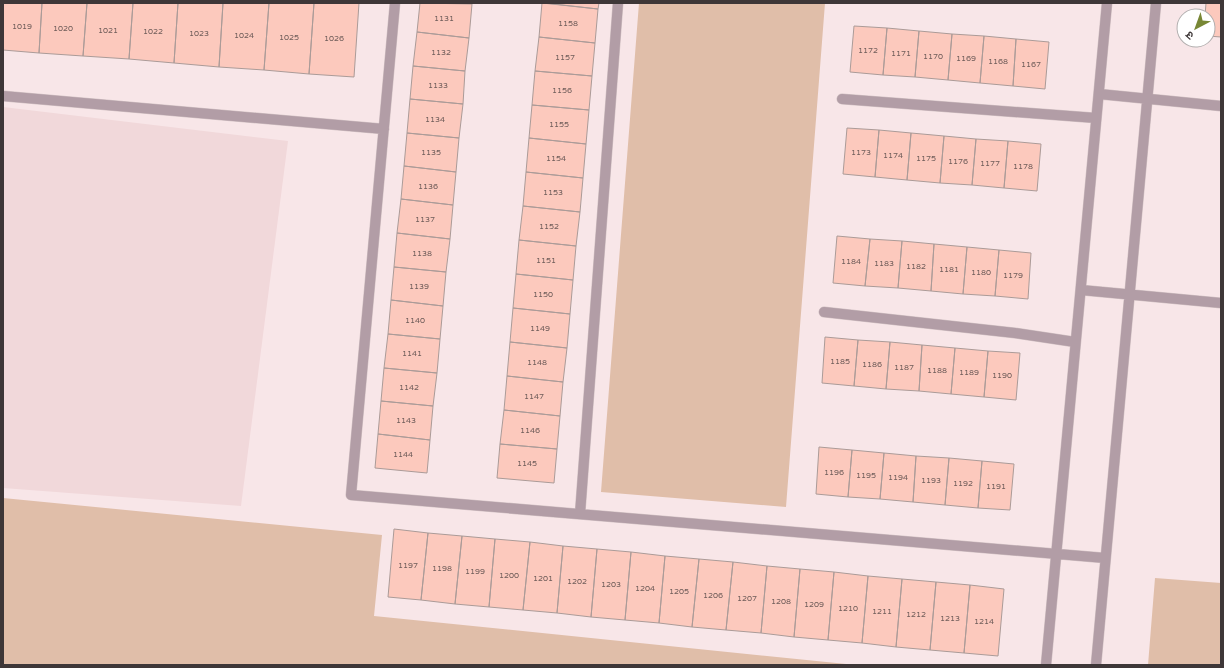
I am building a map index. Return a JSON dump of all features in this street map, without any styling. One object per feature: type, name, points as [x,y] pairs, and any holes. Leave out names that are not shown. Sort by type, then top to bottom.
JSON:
[{"type":"street","points":[[395,3],[351,495],[1105,558]]},
{"type":"street","points":[[580,514],[618,3]]},
{"type":"street","points":[[1046,665],[1107,3]]},
{"type":"street","points":[[1096,665],[1156,3]]},
{"type":"street","points":[[1099,94],[1221,106]]},
{"type":"street","points":[[3,96],[384,129]]},
{"type":"street","points":[[842,99],[1096,118]]},
{"type":"street","points":[[1080,290],[1221,303]]},
{"type":"street","points":[[824,312],[1015,333],[1075,342]]},
{"type":"shaded area","points":[[639,3],[825,3],[786,507],[601,492]]},
{"type":"shaded area","points":[[3,107],[288,141],[241,506],[3,488]]},
{"type":"shaded area","points":[[3,498],[382,535],[374,616],[856,665],[3,665]]},
{"type":"shaded area","points":[[1155,578],[1221,583],[1221,665],[1148,665]]},
{"type":"building","points":[[3,3],[42,3],[39,53],[3,50]]},
{"type":"building","points":[[42,3],[87,3],[83,56],[39,53]]},
{"type":"building","points":[[87,3],[133,3],[129,59],[83,56]]},
{"type":"building","points":[[133,3],[178,3],[174,63],[129,59]]},
{"type":"building","points":[[178,3],[223,3],[219,67],[174,63]]},
{"type":"building","points":[[223,3],[269,3],[264,70],[219,67]]},
{"type":"building","points":[[269,3],[314,3],[309,74],[264,70]]},
{"type":"building","points":[[314,3],[359,3],[354,77],[309,74]]},
{"type":"building","points":[[420,3],[472,4],[469,38],[417,32]]},
{"type":"building","points":[[542,3],[598,9],[595,43],[539,37]]},
{"type":"building","points":[[545,3],[599,3],[598,9]]},
{"type":"building","points":[[1206,3],[1221,3],[1221,37],[1216,37],[1216,8],[1206,8]]},
{"type":"building","points":[[854,26],[887,28],[883,75],[850,72]]},
{"type":"building","points":[[887,28],[919,31],[915,77],[883,75]]},
{"type":"building","points":[[919,31],[952,34],[948,80],[915,77]]},
{"type":"building","points":[[417,32],[469,38],[465,71],[413,66]]},
{"type":"building","points":[[952,34],[984,36],[980,83],[948,80]]},
{"type":"building","points":[[984,36],[1016,39],[1013,86],[980,83]]},
{"type":"building","points":[[539,37],[595,43],[592,76],[535,71]]},
{"type":"building","points":[[1016,39],[1049,42],[1045,89],[1013,86]]},
{"type":"building","points":[[413,66],[465,71],[463,104],[410,99]]},
{"type":"building","points":[[535,71],[592,76],[589,110],[532,105]]},
{"type":"building","points":[[410,99],[463,104],[459,138],[407,133]]},
{"type":"building","points":[[532,105],[589,110],[586,144],[529,138]]},
{"type":"building","points":[[847,128],[879,130],[875,177],[843,174]]},
{"type":"building","points":[[879,130],[911,133],[907,180],[875,177]]},
{"type":"building","points":[[407,133],[459,138],[456,172],[404,166]]},
{"type":"building","points":[[911,133],[944,136],[940,183],[907,180]]},
{"type":"building","points":[[944,136],[976,139],[972,185],[940,183]]},
{"type":"building","points":[[529,138],[586,144],[583,178],[526,172]]},
{"type":"building","points":[[976,139],[1008,141],[1004,188],[972,185]]},
{"type":"building","points":[[1008,141],[1041,144],[1037,191],[1004,188]]},
{"type":"building","points":[[404,166],[456,172],[453,205],[401,199]]},
{"type":"building","points":[[526,172],[583,178],[580,212],[523,206]]},
{"type":"building","points":[[401,199],[453,205],[450,239],[397,233]]},
{"type":"building","points":[[523,206],[580,212],[576,246],[519,240]]},
{"type":"building","points":[[397,233],[450,239],[446,272],[394,267]]},
{"type":"building","points":[[837,236],[870,239],[865,286],[833,283]]},
{"type":"building","points":[[870,239],[902,241],[898,288],[865,286]]},
{"type":"building","points":[[519,240],[576,246],[573,280],[516,274]]},
{"type":"building","points":[[902,241],[934,244],[931,291],[898,288]]},
{"type":"building","points":[[934,244],[967,247],[963,294],[931,291]]},
{"type":"building","points":[[967,247],[999,250],[995,296],[963,294]]},
{"type":"building","points":[[999,250],[1031,253],[1028,299],[995,296]]},
{"type":"building","points":[[394,267],[446,272],[443,306],[391,300]]},
{"type":"building","points":[[516,274],[573,280],[570,314],[513,308]]},
{"type":"building","points":[[391,300],[443,306],[440,339],[388,334]]},
{"type":"building","points":[[513,308],[570,314],[567,348],[510,342]]},
{"type":"building","points":[[388,334],[440,339],[437,373],[384,368]]},
{"type":"building","points":[[825,337],[858,340],[854,386],[822,383]]},
{"type":"building","points":[[858,340],[890,342],[886,389],[854,386]]},
{"type":"building","points":[[510,342],[567,348],[563,382],[507,376]]},
{"type":"building","points":[[890,342],[922,345],[919,391],[886,389]]},
{"type":"building","points":[[922,345],[955,348],[951,394],[919,391]]},
{"type":"building","points":[[955,348],[988,351],[984,397],[951,394]]},
{"type":"building","points":[[988,351],[1020,353],[1016,400],[984,397]]},
{"type":"building","points":[[384,368],[437,373],[433,406],[381,401]]},
{"type":"building","points":[[507,376],[563,382],[560,416],[504,410]]},
{"type":"building","points":[[381,401],[433,406],[430,440],[378,434]]},
{"type":"building","points":[[504,410],[560,416],[557,449],[500,444]]},
{"type":"building","points":[[378,434],[430,440],[427,473],[375,468]]},
{"type":"building","points":[[500,444],[557,449],[554,483],[497,478]]},
{"type":"building","points":[[819,447],[852,450],[848,497],[816,494]]},
{"type":"building","points":[[852,450],[884,453],[880,499],[848,497]]},
{"type":"building","points":[[884,453],[916,456],[913,502],[880,499]]},
{"type":"building","points":[[916,456],[949,458],[945,505],[913,502]]},
{"type":"building","points":[[949,458],[982,461],[978,508],[945,505]]},
{"type":"building","points":[[982,461],[1014,464],[1010,510],[978,508]]},
{"type":"building","points":[[394,529],[428,533],[421,600],[388,597]]},
{"type":"building","points":[[428,533],[462,536],[455,604],[421,600]]},
{"type":"building","points":[[462,536],[495,539],[489,607],[455,604]]},
{"type":"building","points":[[495,539],[530,542],[523,610],[489,607]]},
{"type":"building","points":[[530,542],[563,546],[557,613],[523,610]]},
{"type":"building","points":[[563,546],[597,549],[591,617],[557,613]]},
{"type":"building","points":[[597,549],[631,552],[625,620],[591,617]]},
{"type":"building","points":[[631,552],[665,556],[659,623],[625,620]]},
{"type":"building","points":[[665,556],[699,559],[692,627],[659,623]]},
{"type":"building","points":[[699,559],[733,562],[726,630],[692,627]]},
{"type":"building","points":[[733,562],[767,566],[761,633],[726,630]]},
{"type":"building","points":[[767,566],[800,569],[794,637],[761,633]]},
{"type":"building","points":[[800,569],[834,572],[828,640],[794,637]]},
{"type":"building","points":[[834,572],[868,576],[862,643],[828,640]]},
{"type":"building","points":[[868,576],[902,579],[896,647],[862,643]]},
{"type":"building","points":[[902,579],[936,582],[930,650],[896,647]]},
{"type":"building","points":[[936,582],[970,585],[964,653],[930,650]]},
{"type":"building","points":[[970,585],[1004,589],[998,656],[964,653]]}]
